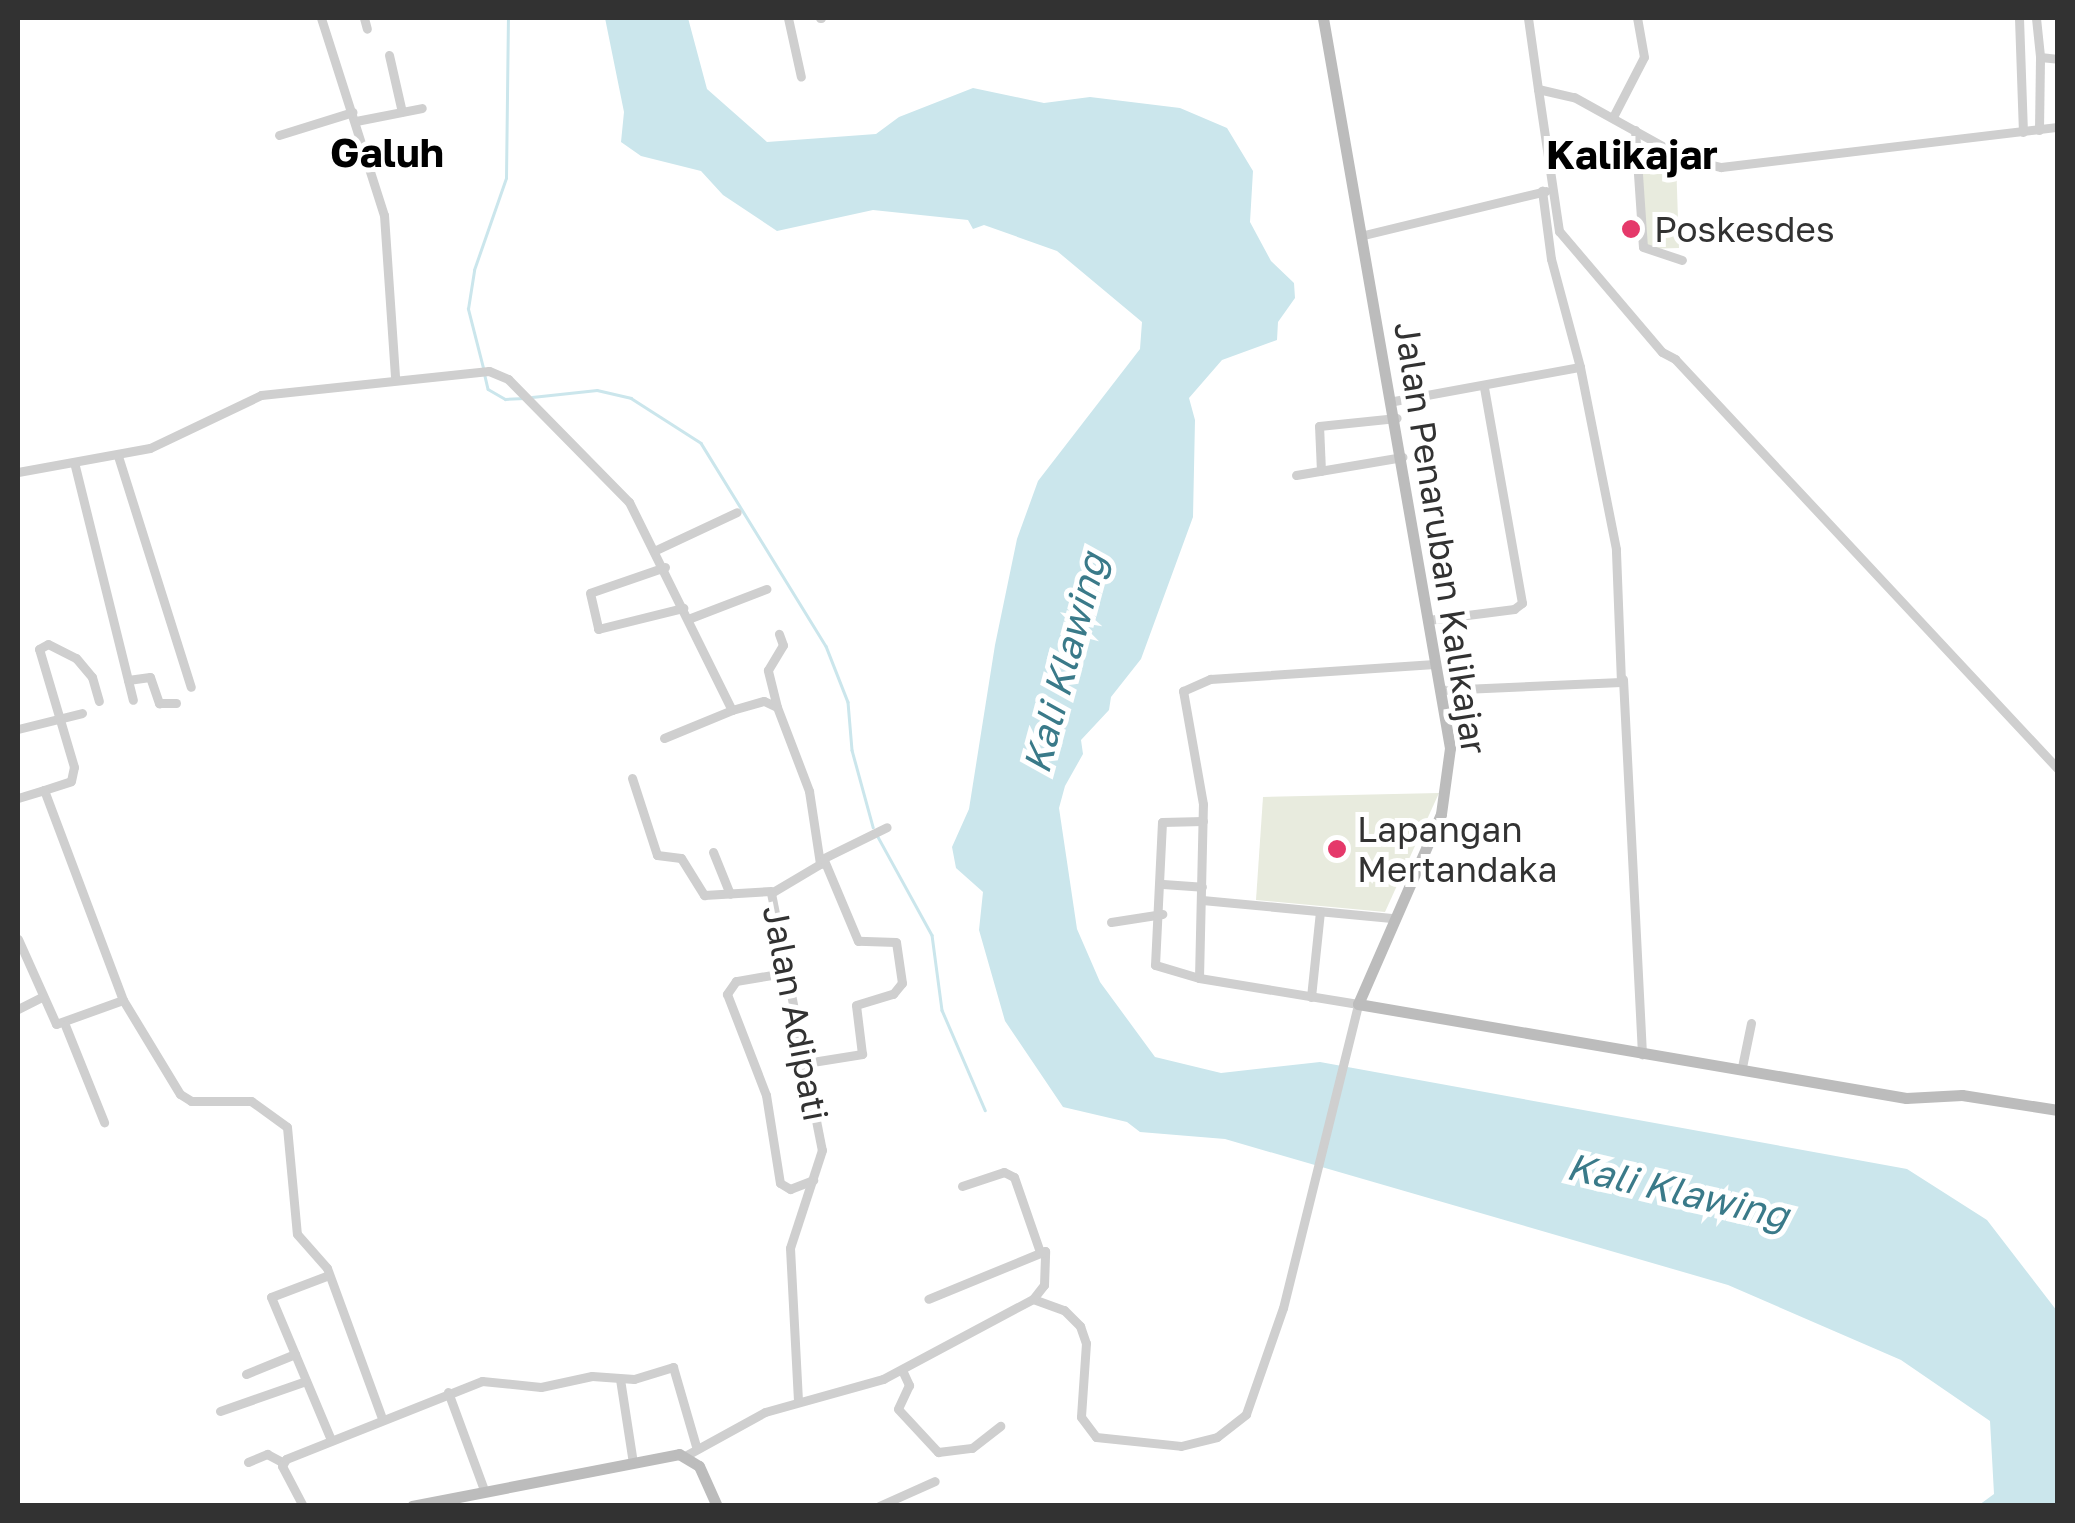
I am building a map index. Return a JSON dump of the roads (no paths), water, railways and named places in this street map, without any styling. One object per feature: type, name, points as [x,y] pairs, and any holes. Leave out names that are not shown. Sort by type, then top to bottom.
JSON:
[{"type":"street","points":[[322,18],[385,225],[395,377]]},
{"type":"street","points":[[788,18],[800,77]]},
{"type":"street","name":"Jalan Penaruban Kalikajar","points":[[1323,18],[1394,401],[1440,690],[1449,789],[1358,1004]]},
{"type":"street","points":[[1528,18],[1538,89],[1551,258],[1580,366],[1614,532],[1642,1055]]},
{"type":"street","points":[[1614,115],[1644,57],[1637,18]]},
{"type":"street","points":[[2019,18],[2023,132]]},
{"type":"street","points":[[2036,18],[2039,130]]},
{"type":"street","points":[[389,55],[402,112]]},
{"type":"street","points":[[2040,57],[2058,59]]},
{"type":"street","points":[[1538,89],[1614,115],[1684,158],[1734,168],[2058,128]]},
{"type":"street","points":[[280,135],[354,117],[422,108]]},
{"type":"street","points":[[1635,130],[1644,250],[1682,260]]},
{"type":"street","points":[[1364,235],[1546,191]]},
{"type":"street","points":[[1546,191],[1559,230],[1662,352],[1676,358],[2058,769]]},
{"type":"street","points":[[1394,401],[1580,366]]},
{"type":"street","points":[[18,472],[118,456],[166,442],[248,399],[395,377],[499,373],[605,474],[656,550],[732,710]]},
{"type":"street","points":[[1428,620],[1514,609],[1522,602],[1484,387]]},
{"type":"street","points":[[1321,471],[1320,426],[1396,418]]},
{"type":"street","points":[[118,456],[192,687]]},
{"type":"street","points":[[1296,476],[1402,457]]},
{"type":"street","points":[[74,462],[133,700]]},
{"type":"street","points":[[656,550],[736,512]]},
{"type":"street","points":[[664,567],[590,593],[598,630],[682,608]]},
{"type":"street","points":[[688,620],[766,589]]},
{"type":"street","name":"Jalan Adipati","points":[[779,634],[784,644],[768,670],[777,707],[804,774],[822,859],[813,873],[771,891],[822,1150],[790,1248],[798,1402]]},
{"type":"street","points":[[18,798],[74,776],[37,660],[44,645],[76,658],[92,677],[100,701]]},
{"type":"street","points":[[1198,978],[1203,821],[1186,686],[1210,679],[1435,664]]},
{"type":"street","points":[[128,680],[150,678],[159,703],[176,703]]},
{"type":"street","points":[[1440,690],[1613,686],[1623,678]]},
{"type":"street","points":[[664,738],[764,701],[777,707]]},
{"type":"street","points":[[18,729],[82,713]]},
{"type":"street","points":[[632,778],[659,858],[681,858],[704,895],[771,891]]},
{"type":"street","points":[[44,790],[123,1000],[184,1099],[240,1098],[269,1109],[287,1127],[297,1234],[329,1275],[382,1418]]},
{"type":"street","points":[[1203,821],[1162,822],[1162,914],[1156,968],[1906,1098],[1962,1095],[2058,1110]]},
{"type":"street","points":[[806,1063],[862,1054],[856,1005],[893,994],[902,983],[896,942],[858,941],[822,859],[887,828]]},
{"type":"street","points":[[713,852],[730,894]]},
{"type":"street","points":[[1163,884],[1202,887]]},
{"type":"street","points":[[1202,900],[1394,918]]},
{"type":"street","points":[[1310,997],[1320,911]]},
{"type":"street","points":[[1111,922],[1162,914]]},
{"type":"street","points":[[18,940],[52,1022],[66,1026],[123,1000]]},
{"type":"street","points":[[790,972],[736,981],[727,994],[766,1095],[780,1183],[790,1189],[813,1180]]},
{"type":"street","points":[[18,1008],[40,998]]},
{"type":"street","points":[[1032,1299],[1064,1310],[1080,1326],[1086,1343],[1081,1417],[1096,1437],[1181,1446],[1217,1438],[1246,1414],[1266,1368],[1358,1004]]},
{"type":"street","points":[[1742,1067],[1750,1023]]},
{"type":"street","points":[[66,1026],[104,1122]]},
{"type":"street","points":[[412,1506],[483,1487],[685,1456],[696,1446],[798,1402],[845,1393],[902,1370],[1032,1299],[1044,1285],[1040,1252],[1014,1176],[1004,1172],[962,1186]]},
{"type":"street","points":[[928,1298],[1040,1252]]},
{"type":"street","points":[[329,1275],[271,1295],[331,1440]]},
{"type":"street","points":[[246,1374],[295,1354]]},
{"type":"street","points":[[282,1462],[382,1418],[482,1382],[541,1387],[592,1376],[620,1379],[675,1369],[696,1446]]},
{"type":"street","points":[[902,1370],[909,1386],[898,1409],[938,1452],[972,1448],[1000,1426]]},
{"type":"street","points":[[620,1379],[632,1463]]},
{"type":"street","points":[[220,1411],[306,1381]]},
{"type":"street","points":[[448,1392],[483,1487]]},
{"type":"street","points":[[248,1462],[267,1454],[282,1462],[303,1506]]},
{"type":"street","points":[[685,1456],[699,1466],[717,1506]]},
{"type":"street","points":[[878,1506],[935,1482]]},
{"type":"water","name":"Kali Klawing","points":[[605,18],[688,18],[707,89],[767,142],[876,134],[899,117],[973,88],[1044,103],[1090,97],[1180,108],[1227,128],[1253,171],[1250,222],[1271,261],[1294,283],[1295,298],[1278,322],[1277,340],[1222,360],[1189,398],[1195,420],[1193,517],[1141,659],[1111,697],[1109,710],[1081,740],[1083,754],[1065,786],[1059,808],[1077,929],[1100,982],[1155,1057],[1221,1073],[1320,1062],[1907,1169],[1987,1220],[2057,1311],[2057,1505],[1979,1505],[1994,1494],[1990,1421],[1901,1360],[1728,1285],[1225,1139],[1140,1132],[1127,1122],[1063,1107],[1005,1021],[979,930],[983,892],[956,868],[952,847],[969,809],[995,645],[1017,539],[1038,481],[1140,349],[1142,322],[1057,251],[984,225],[973,229],[968,220],[873,210],[777,231],[723,195],[701,171],[641,156],[621,142],[624,112]]},
{"type":"waterway","points":[[483,368],[468,309],[474,270],[506,178],[508,18]]},
{"type":"waterway","points":[[485,376],[488,389],[505,399],[524,398]]},
{"type":"waterway","points":[[532,397],[597,390],[631,398],[701,443],[826,646],[848,702],[852,750],[873,827]]},
{"type":"waterway","points":[[877,835],[932,935],[942,1010],[985,1110]]},
{"type":"place","name":"Poskesdes","points":[[1631,229]]},
{"type":"place","name":"Lapangan Mertandaka","points":[[1337,849]]},
{"type":"district","name":"Galuh","points":[[387,152]]},
{"type":"district","name":"Kalikajar","points":[[1632,154]]}]
